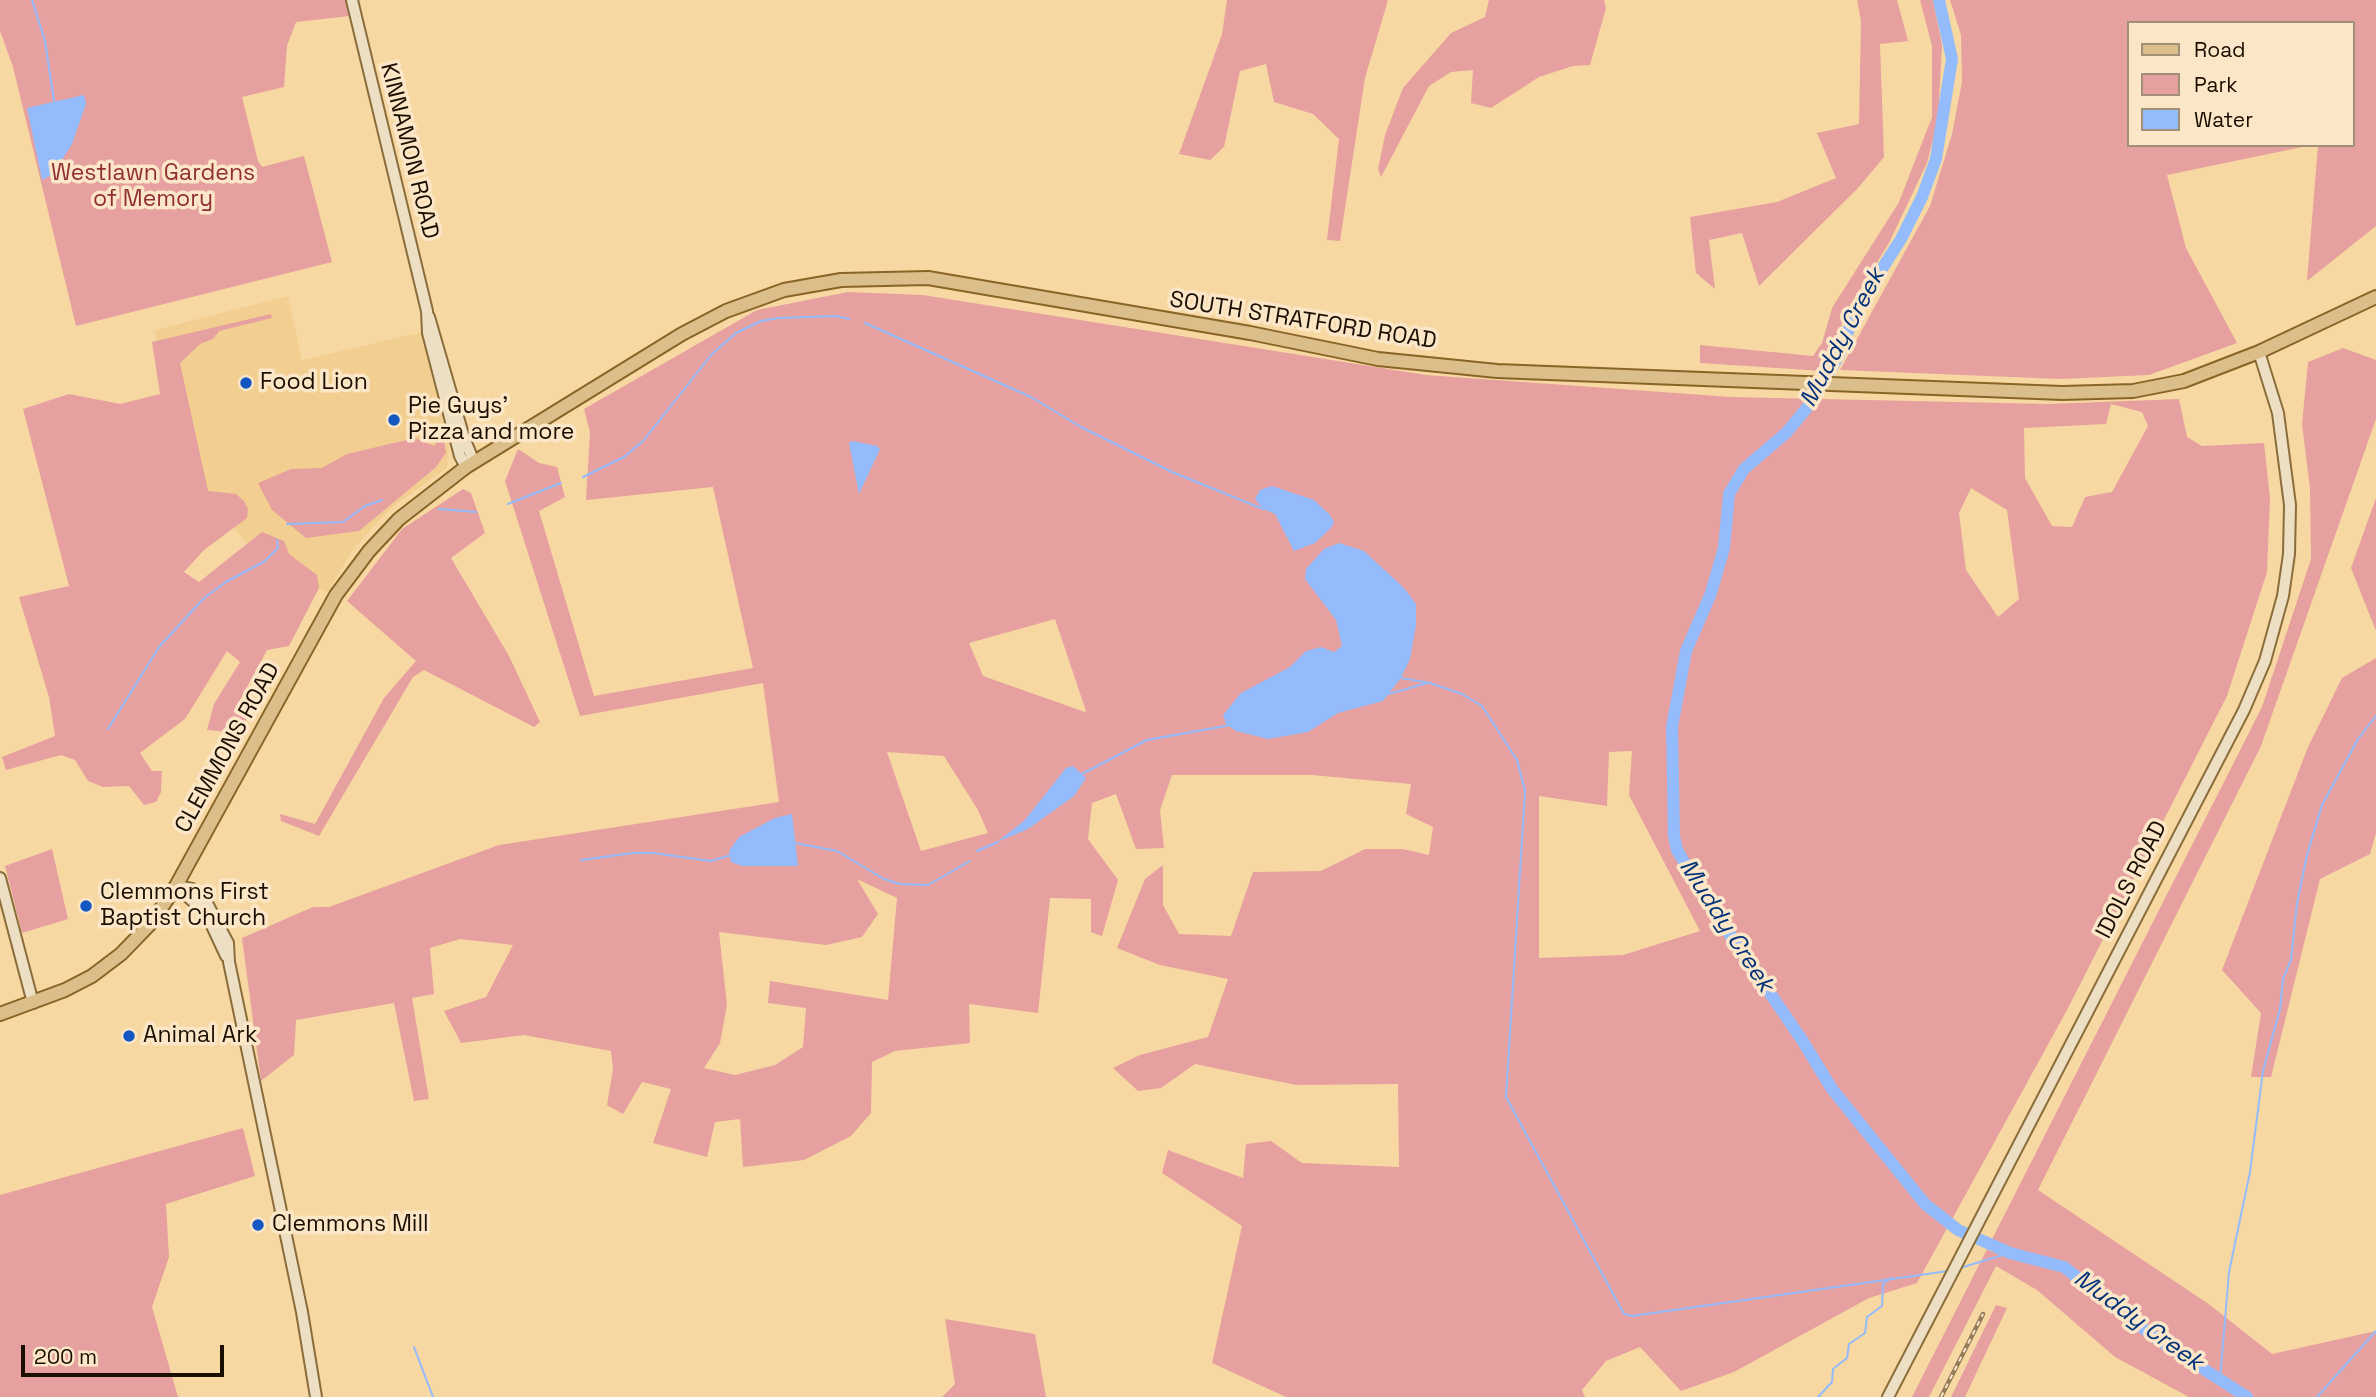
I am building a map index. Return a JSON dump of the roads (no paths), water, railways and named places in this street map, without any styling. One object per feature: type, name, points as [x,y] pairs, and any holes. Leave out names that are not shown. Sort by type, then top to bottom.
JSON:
[{"type":"main road","name":"KINNAMON ROAD","points":[[352,0],[427,311],[436,331],[470,464]]},
{"type":"main road","name":"SOUTH STRATFORD ROAD","points":[[470,464],[682,334],[726,312],[784,290],[867,278],[928,278],[1250,333],[1378,359],[1497,371],[2050,393],[2133,391],[2194,378],[2259,352],[2376,297]]},
{"type":"main road","name":"IDOLS ROAD","points":[[1888,1397],[2244,710],[2275,630],[2289,554],[2290,505],[2278,413],[2259,352]]},
{"type":"main road","name":"CLEMMONS ROAD","points":[[0,1014],[33,1003],[92,976],[121,954],[152,922],[176,886],[346,581],[391,526],[470,464]]},
{"type":"main road","points":[[0,878],[33,1003]]},
{"type":"main road","points":[[176,886],[192,889],[213,911],[228,943],[229,962],[302,1312],[316,1397]]},
{"type":"water","points":[[84,95],[86,104],[72,144],[53,174],[42,180],[27,108]]},
{"type":"water","points":[[853,441],[880,449],[859,494],[849,443]]},
{"type":"water","points":[[1272,486],[1314,500],[1330,515],[1334,522],[1331,528],[1315,543],[1294,551],[1275,514],[1263,509],[1255,499],[1260,490]]},
{"type":"water","points":[[1339,543],[1364,551],[1404,588],[1416,604],[1416,625],[1410,659],[1401,678],[1383,701],[1338,713],[1308,732],[1268,739],[1236,731],[1226,724],[1223,715],[1241,693],[1290,667],[1306,651],[1321,647],[1334,652],[1342,646],[1336,620],[1305,579],[1306,569],[1324,549]]},
{"type":"water","points":[[1073,766],[1086,778],[1074,796],[1028,829],[997,842],[1024,821],[1066,768]]},
{"type":"water","points":[[792,814],[798,866],[742,866],[731,862],[729,851],[739,837],[775,818]]},
{"type":"waterway","points":[[32,0],[45,41],[54,101]]},
{"type":"waterway","name":"Muddy Creek","points":[[1939,0],[1952,59],[1936,159],[1922,197],[1901,239],[1857,308],[1839,355],[1815,398],[1787,432],[1744,469],[1729,494],[1724,548],[1711,593],[1686,651],[1672,727],[1674,836],[1677,850],[1709,904],[1802,1040],[1832,1089],[1925,1204],[1958,1230],[2010,1253],[2064,1267],[2157,1339],[2247,1397]]},
{"type":"waterway","points":[[583,477],[624,457],[643,441],[712,354],[736,333],[761,321],[778,318],[836,316],[849,319]]},
{"type":"waterway","points":[[865,323],[1031,397],[1081,427],[1172,472],[1263,509]]},
{"type":"waterway","points":[[508,504],[561,483]]},
{"type":"waterway","points":[[287,524],[343,522],[365,506],[382,500]]},
{"type":"waterway","points":[[439,509],[476,512]]},
{"type":"waterway","points":[[108,729],[159,647],[204,598],[226,582],[265,561],[278,548],[277,540]]},
{"type":"waterway","points":[[1401,678],[1430,683],[1462,694],[1482,706],[1517,760],[1525,791],[1506,1097],[1624,1314],[1632,1316],[1948,1271]]},
{"type":"waterway","points":[[1389,694],[1427,683]]},
{"type":"waterway","points":[[2220,1379],[2229,1272],[2250,1172],[2263,1071],[2280,1009],[2283,979],[2291,960],[2297,903],[2307,855],[2322,805],[2358,739],[2376,716]]},
{"type":"waterway","points":[[1082,774],[1147,740],[1231,725]]},
{"type":"waterway","points":[[977,851],[998,842]]},
{"type":"waterway","points":[[795,843],[837,851],[884,879],[900,884],[928,885],[970,861]]},
{"type":"waterway","points":[[581,860],[653,853],[711,861],[731,855]]},
{"type":"waterway","points":[[1960,1268],[2009,1253]]},
{"type":"waterway","points":[[1818,1397],[1832,1382],[1833,1369],[1847,1358],[1849,1344],[1865,1333],[1867,1317],[1882,1306],[1883,1284],[1891,1278]]},
{"type":"waterway","points":[[2317,1397],[2376,1331]]},
{"type":"waterway","points":[[414,1347],[433,1397]]},
{"type":"railway","points":[[1941,1397],[1983,1314]]},
{"type":"place","name":"Food Lion","points":[[246,383]]},
{"type":"place","name":"Pie Guys' Pizza and more","points":[[394,420]]},
{"type":"place","name":"Clemmons First Baptist Church","points":[[86,906]]},
{"type":"place","name":"Animal Ark","points":[[129,1036]]},
{"type":"place","name":"Clemmons Mill","points":[[258,1225]]},
{"type":"park label","name":"Westlawn Gardens of Memory","points":[[153,187]]}]
